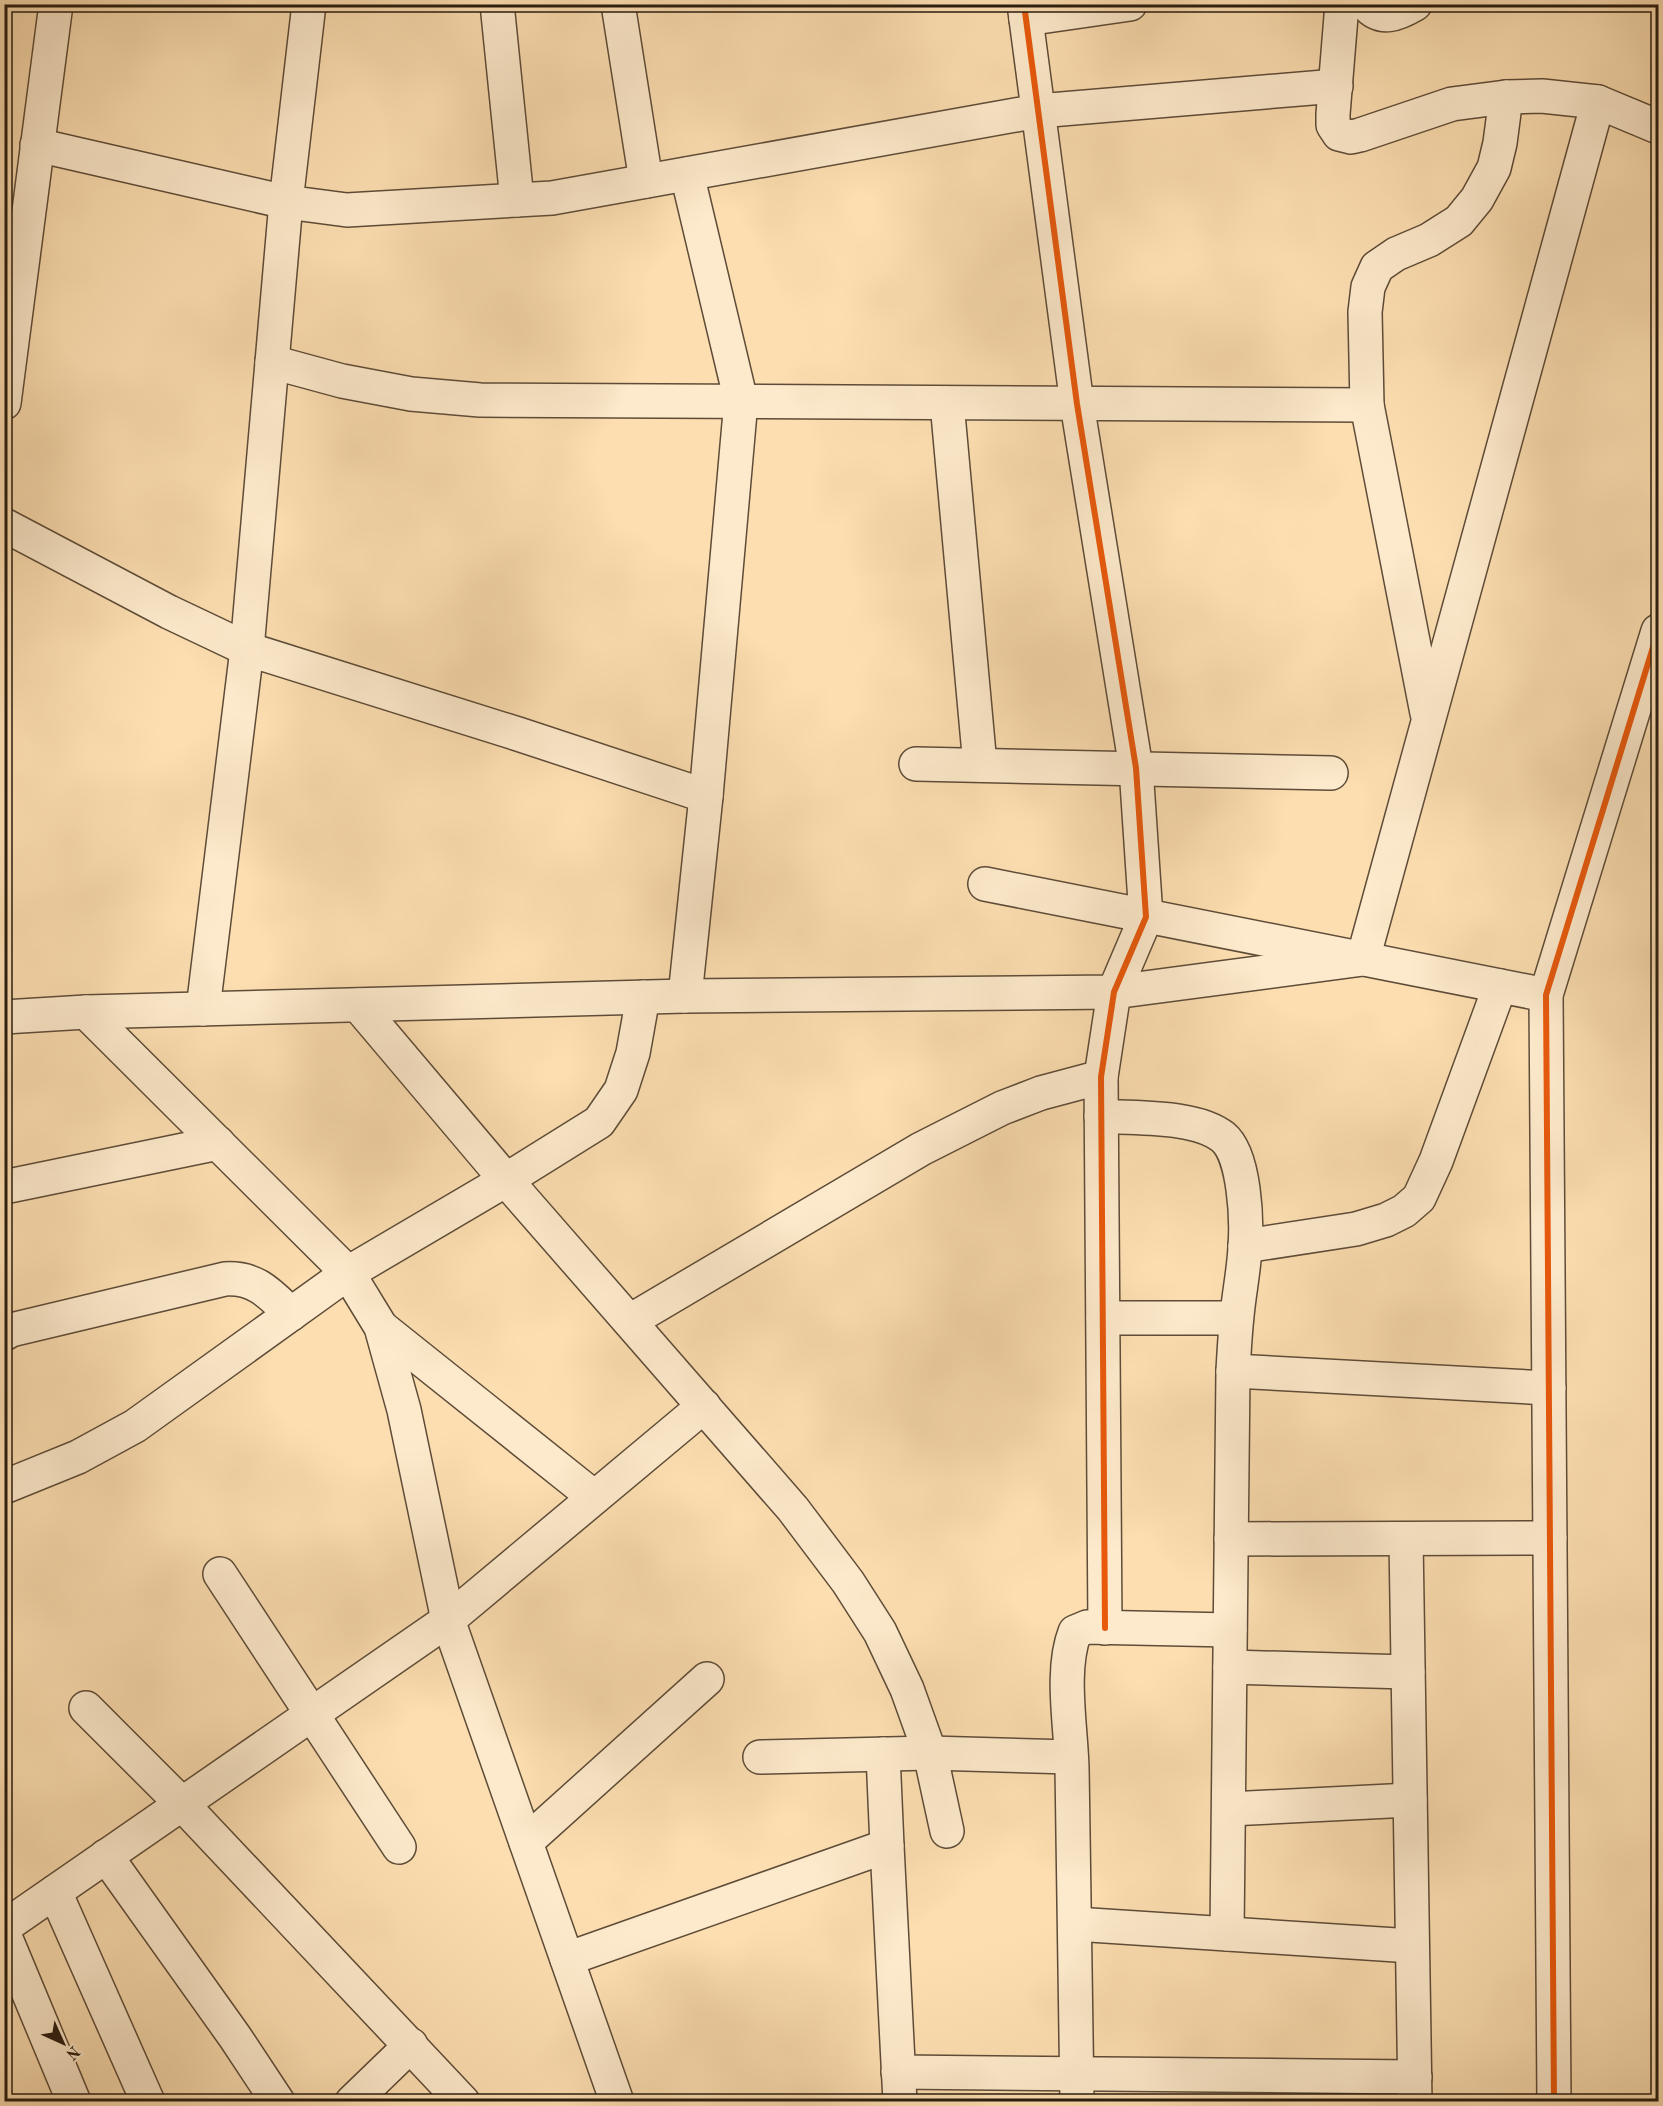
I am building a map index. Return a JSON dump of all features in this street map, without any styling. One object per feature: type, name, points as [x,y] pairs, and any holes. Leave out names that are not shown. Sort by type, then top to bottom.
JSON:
[{"type":"street","points":[[4,403],[56,4]]},
{"type":"street","points":[[203,1009],[247,649],[286,202],[309,4]]},
{"type":"street","points":[[497,4],[517,200]]},
{"type":"street","points":[[618,4],[646,181]]},
{"type":"street","points":[[1105,1628],[1101,1077],[1114,992],[1146,917],[1136,768],[1077,404],[1025,12],[1130,4]]},
{"type":"street","points":[[1342,4],[1333,125],[1339,134],[1351,137],[1452,104],[1506,97],[1542,96],[1598,102],[1659,127]]},
{"type":"street","points":[[1366,4],[1382,15],[1398,14],[1415,4]]},
{"type":"street","points":[[37,145],[286,202],[347,210],[552,198],[1038,111],[1336,86]]},
{"type":"street","points":[[1428,720],[1367,405],[1365,312],[1368,287],[1377,267],[1396,254],[1429,240],[1459,221],[1477,199],[1494,168],[1506,97]]},
{"type":"street","points":[[1363,959],[1598,102]]},
{"type":"street","points":[[685,996],[706,796],[741,401],[687,174]]},
{"type":"street","points":[[272,362],[342,381],[400,392],[480,400],[1367,405]]},
{"type":"street","points":[[947,403],[980,765]]},
{"type":"street","points":[[4,525],[169,612],[247,649],[706,796]]},
{"type":"street","points":[[1554,2102],[1546,995],[1659,631]]},
{"type":"street","points":[[916,764],[1331,773]]},
{"type":"street","points":[[985,884],[1546,995]]},
{"type":"street","points":[[4,1017],[86,1012],[685,996],[1114,992],[1363,959]]},
{"type":"street","points":[[1245,1246],[1356,1228],[1386,1220],[1404,1211],[1419,1198],[1436,1161],[1500,986]]},
{"type":"street","points":[[4,1486],[78,1457],[135,1426],[348,1273],[507,1180],[599,1122],[621,1090],[633,1053],[644,997]]},
{"type":"street","points":[[358,1005],[793,1509],[848,1582],[880,1632],[907,1689],[930,1753],[947,1831]]},
{"type":"street","points":[[86,1012],[348,1273],[381,1327],[404,1410],[448,1620],[617,2102]]},
{"type":"street","points":[[630,1321],[921,1149],[1002,1108],[1041,1093],[1101,1077]]},
{"type":"street","points":[[1101,1116],[1175,1121],[1204,1127],[1224,1138],[1235,1157],[1242,1179],[1245,1246],[1236,1318],[1233,1371],[1227,1934]]},
{"type":"street","points":[[4,1187],[218,1143]]},
{"type":"street","points":[[4,1334],[11,1330],[225,1279],[240,1278],[256,1285],[291,1314]]},
{"type":"street","points":[[1103,1318],[1236,1318]]},
{"type":"street","points":[[381,1327],[594,1497]]},
{"type":"street","points":[[1233,1371],[1549,1388]]},
{"type":"street","points":[[4,1927],[448,1620],[704,1406]]},
{"type":"street","points":[[1231,1539],[1550,1538]]},
{"type":"street","points":[[883,1754],[899,2087],[1415,2089],[1406,1539]]},
{"type":"street","points":[[220,1574],[399,1847]]},
{"type":"street","points":[[1077,2088],[1067,1661],[1070,1644],[1075,1632],[1087,1627],[1230,1630]]},
{"type":"street","points":[[1230,1667],[1408,1672]]},
{"type":"street","points":[[526,1842],[707,1679]]},
{"type":"street","points":[[86,1708],[182,1804],[463,2102]]},
{"type":"street","points":[[760,1757],[930,1753],[1071,1757]]},
{"type":"street","points":[[1229,1809],[1410,1800]]},
{"type":"street","points":[[567,1959],[887,1846]]},
{"type":"street","points":[[106,1856],[235,2037],[278,2102]]},
{"type":"street","points":[[56,1892],[148,2102]]},
{"type":"street","points":[[1074,1924],[1412,1946]]},
{"type":"street","points":[[4,1934],[74,2102]]},
{"type":"street","points":[[352,2102],[411,2045]]},
{"type":"cycle path","points":[[1024,4],[1077,404],[1136,768],[1146,917],[1114,992],[1101,1077],[1105,1628]]},
{"type":"cycle path","points":[[1554,2102],[1546,995],[1658,631]]}]
